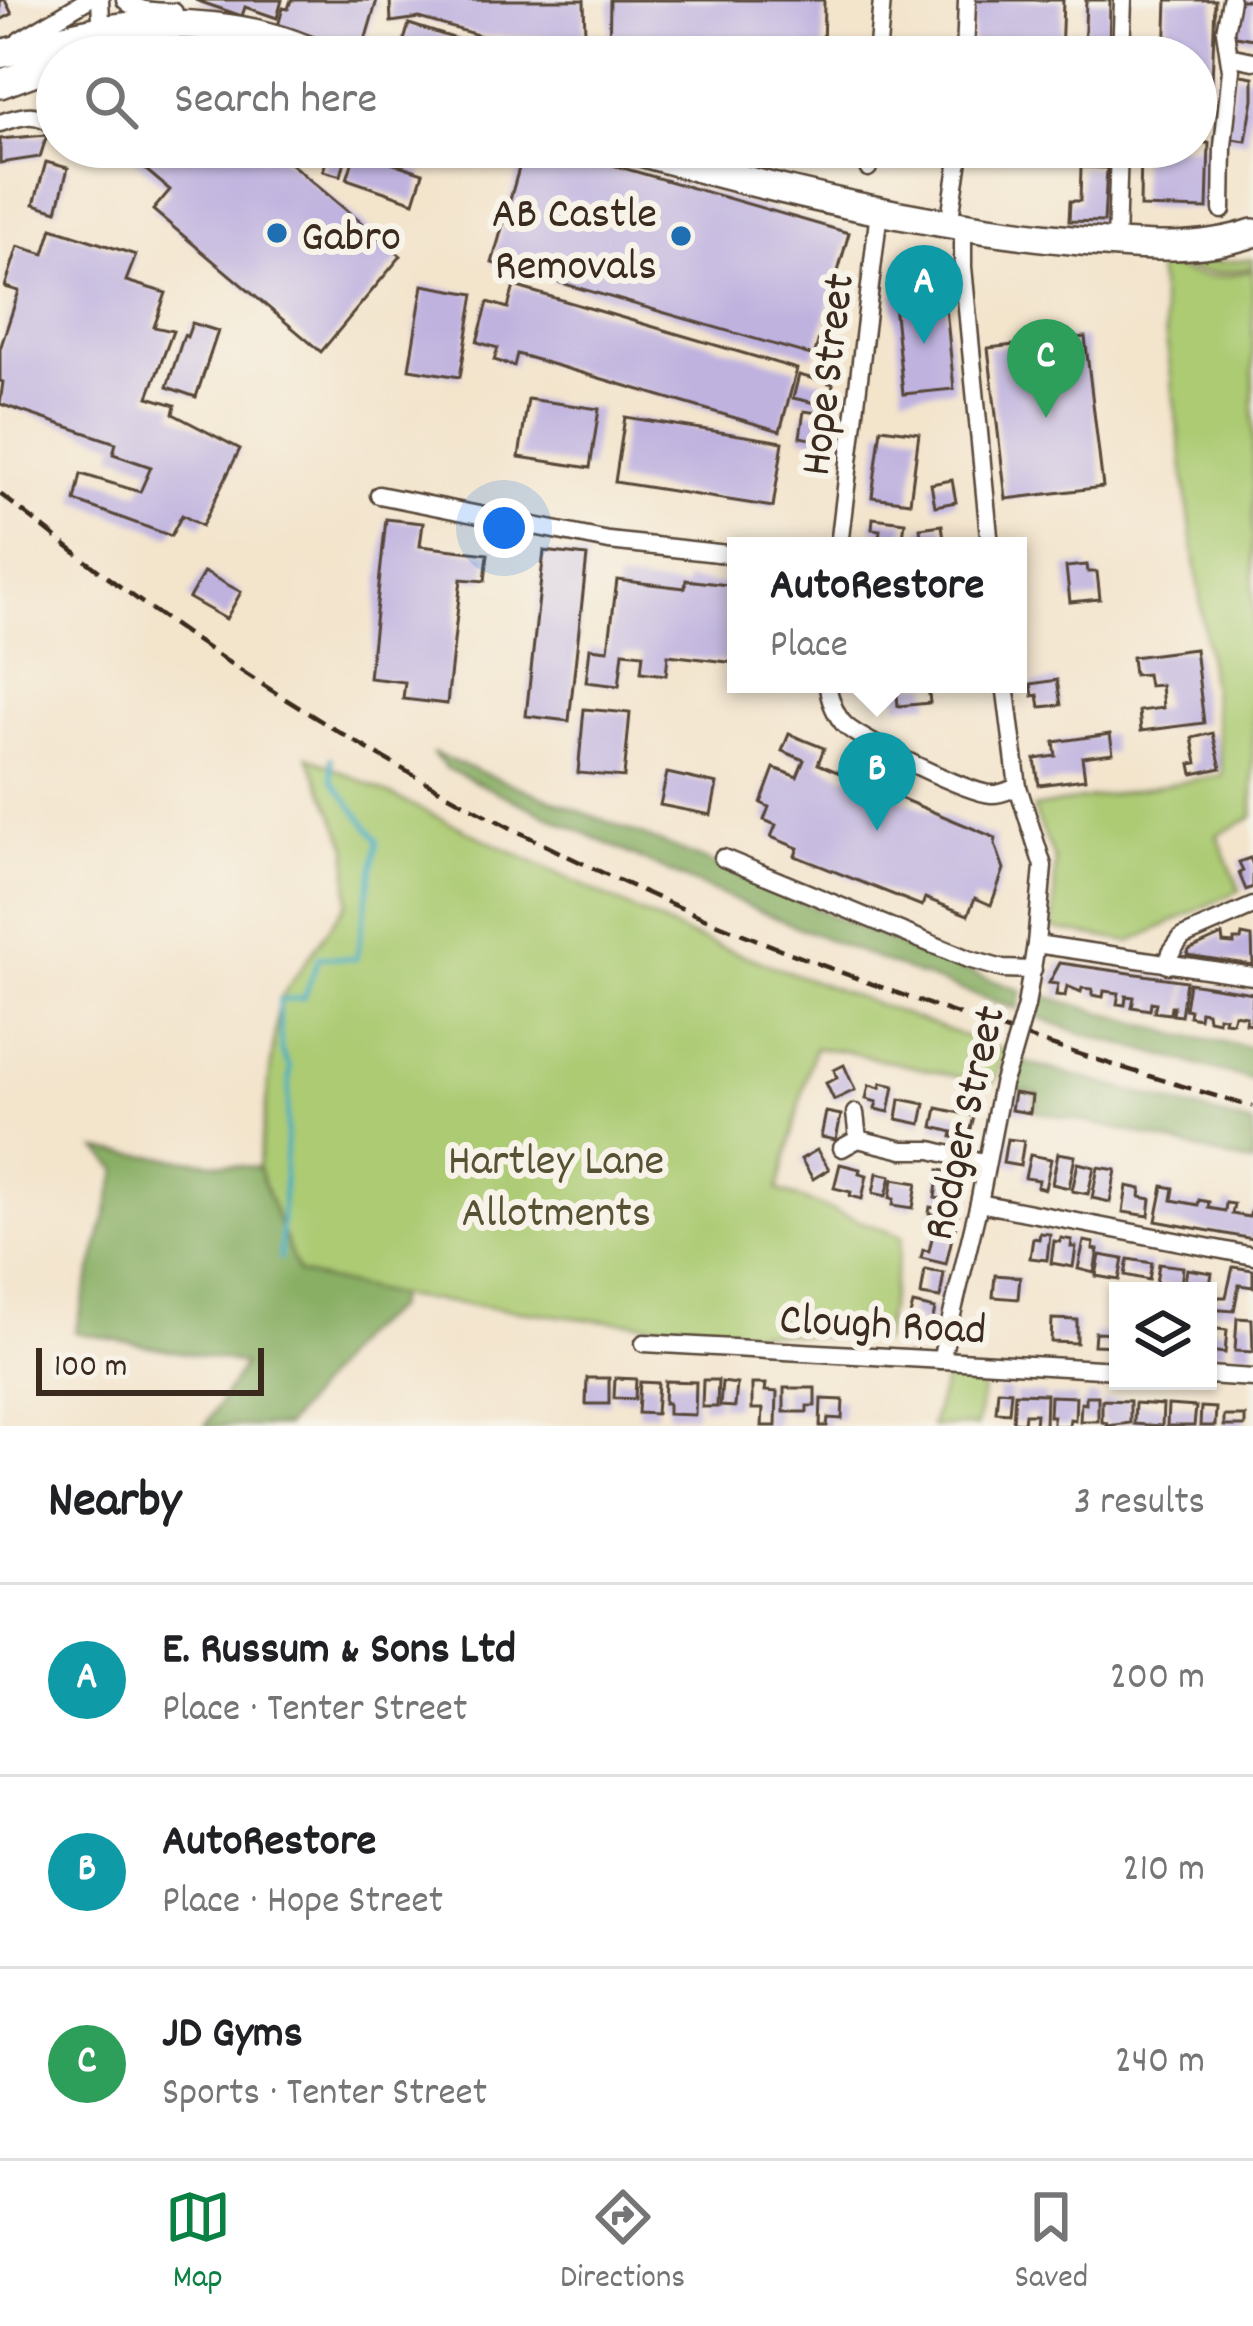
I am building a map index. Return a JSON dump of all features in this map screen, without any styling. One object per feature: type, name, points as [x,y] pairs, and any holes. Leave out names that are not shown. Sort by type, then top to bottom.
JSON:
[{"type":"main road","points":[[116,36],[148,26],[229,28],[261,36]]},
{"type":"main road","points":[[2,68],[36,59]]},
{"type":"main road","points":[[2,68],[36,65]]},
{"type":"main road","points":[[697,168],[879,211],[1032,237],[1193,246],[1253,233]]},
{"type":"street","points":[[42,36],[87,0]]},
{"type":"street","points":[[100,0],[103,36]]},
{"type":"street","points":[[124,0],[145,11],[198,14],[229,28]]},
{"type":"street","points":[[879,36],[882,0]]},
{"type":"street","points":[[966,36],[967,0]]},
{"type":"street","points":[[1122,36],[1123,0]]},
{"type":"street","points":[[1222,210],[1222,146],[1231,70],[1225,31],[1231,0]]},
{"type":"street","points":[[19,116],[2,68],[36,41]]},
{"type":"street","points":[[1229,56],[1253,61]]},
{"type":"street","points":[[0,123],[36,115]]},
{"type":"street","points":[[960,168],[956,225],[989,537]]},
{"type":"street","points":[[1115,244],[1118,168]]},
{"type":"street","name":"Hope Street","points":[[840,537],[879,211]]},
{"type":"street","points":[[379,496],[609,541],[727,554]]},
{"type":"street","points":[[828,693],[843,725],[900,757],[977,792],[997,795],[1018,787]]},
{"type":"street","name":"Rodger Street","points":[[941,1360],[979,1203],[1001,1084],[1026,1006],[1036,944],[1043,866],[1018,787],[1006,693]]},
{"type":"street","points":[[723,858],[968,959],[1003,969],[1033,970]]},
{"type":"street","points":[[1168,965],[1182,937],[1253,906]]},
{"type":"street","points":[[1036,944],[1253,976]]},
{"type":"street","points":[[855,1113],[850,1143],[931,1150],[986,1164]]},
{"type":"street","points":[[979,1203],[1253,1256]]},
{"type":"street","name":"Clough Road","points":[[644,1343],[1109,1369]]},
{"type":"street","points":[[1217,1376],[1253,1378]]},
{"type":"green space","points":[[1170,258],[1214,263],[1253,259],[1253,267],[1200,272]]},
{"type":"green space","points":[[1156,261],[1203,276],[1253,270],[1253,817],[1217,835],[1240,890],[1130,942],[1054,929],[1055,861],[1033,808],[1223,775]]},
{"type":"green space","points":[[432,753],[700,858],[922,955],[1022,991],[1017,1009],[728,897],[446,768]]},
{"type":"green space","name":"Hartley Lane Allotments","points":[[308,756],[688,935],[1005,1051],[991,1084],[814,1048],[778,1190],[902,1237],[883,1341],[585,1319],[397,1296],[298,1274],[258,1168],[279,1000],[348,901],[348,847]]},
{"type":"green space","points":[[1041,995],[1180,1035],[1253,1048],[1253,1080],[1080,1033],[1031,1014]]},
{"type":"green space","points":[[1018,1060],[1253,1125],[1253,1164],[1035,1111],[1037,1093],[1010,1088]]},
{"type":"green space","points":[[98,1150],[258,1168],[298,1273],[397,1296],[395,1308],[358,1336],[286,1426],[205,1426],[244,1364],[75,1332],[118,1170]]},
{"type":"green space","points":[[947,1374],[985,1375],[977,1426],[931,1426]]},
{"type":"building","points":[[0,0],[5,0],[12,14],[0,20]]},
{"type":"building","points":[[195,0],[282,0],[277,18],[245,7],[242,16]]},
{"type":"building","points":[[291,0],[377,0],[366,36],[312,36],[278,26],[283,8],[288,9]]},
{"type":"building","points":[[390,0],[584,0],[585,36],[481,36],[419,18],[391,22]]},
{"type":"building","points":[[610,0],[824,0],[823,36],[609,36]]},
{"type":"building","points":[[974,0],[1063,0],[1062,36],[973,36]]},
{"type":"building","points":[[1086,0],[1110,0],[1109,36],[1085,36]]},
{"type":"building","points":[[1167,0],[1215,0],[1214,36],[1166,36]]},
{"type":"building","points":[[1235,0],[1253,0],[1253,39],[1230,35]]},
{"type":"building","points":[[409,24],[447,36],[405,36]]},
{"type":"building","points":[[1235,74],[1253,77],[1246,141],[1224,138]]},
{"type":"building","points":[[36,136],[36,158],[0,163],[0,139]]},
{"type":"building","points":[[44,168],[68,168],[57,211],[34,204]]},
{"type":"building","name":"Gabro","points":[[144,168],[296,168],[401,256],[321,352],[153,210],[170,190]]},
{"type":"building","points":[[324,168],[343,168],[341,176]]},
{"type":"building","name":"Gabro","points":[[351,168],[408,168],[423,173],[414,202],[347,179]]},
{"type":"building","points":[[519,168],[623,168],[849,233],[814,356],[492,263]]},
{"type":"building","points":[[1081,168],[1107,168],[1104,222],[1069,221],[1070,201],[1080,201]]},
{"type":"building","points":[[1141,168],[1208,168],[1207,209],[1140,207]]},
{"type":"building","points":[[52,228],[136,255],[126,281],[166,293],[154,327],[173,331],[148,397],[175,405],[173,414],[240,449],[202,526],[182,515],[171,536],[75,501],[81,474],[140,492],[151,467],[113,454],[116,443],[0,404],[0,349],[19,291],[5,287],[18,246],[44,254]]},
{"type":"building","name":"Gabro","points":[[423,285],[474,294],[460,377],[409,369]]},
{"type":"building","points":[[514,286],[797,369],[780,431],[517,354],[514,366],[494,360],[498,348],[477,342],[488,302],[508,308]]},
{"type":"building","points":[[944,288],[954,389],[903,394],[893,293]]},
{"type":"building","points":[[192,323],[218,331],[196,397],[167,387]]},
{"type":"building","points":[[1085,337],[1103,487],[1006,499],[988,348]]},
{"type":"building","points":[[799,375],[833,384],[829,406],[793,398]]},
{"type":"building","points":[[528,399],[599,409],[590,468],[519,457]]},
{"type":"building","points":[[804,411],[833,415],[828,442],[800,437]]},
{"type":"building","points":[[625,417],[783,442],[773,507],[615,482]]},
{"type":"building","points":[[881,428],[919,433],[910,502],[872,497]]},
{"type":"building","points":[[952,480],[956,502],[935,506],[931,484]]},
{"type":"building","points":[[873,518],[905,522],[903,537],[879,537],[880,530],[872,529]]},
{"type":"building","points":[[386,519],[423,523],[420,546],[488,554],[485,581],[461,579],[447,704],[403,699],[405,682],[369,678]]},
{"type":"building","points":[[942,525],[944,537],[921,537],[920,528]]},
{"type":"building","points":[[544,551],[587,556],[569,721],[526,716]]},
{"type":"building","points":[[1087,565],[1088,572],[1097,572],[1100,599],[1070,602],[1066,567]]},
{"type":"building","points":[[204,572],[241,592],[226,619],[189,598]]},
{"type":"building","points":[[617,580],[685,588],[686,580],[727,585],[727,662],[668,655],[666,675],[641,672],[643,654],[623,652],[619,686],[586,682],[590,648],[608,650]]},
{"type":"building","points":[[1195,649],[1204,723],[1141,731],[1139,711],[1163,708],[1161,685],[1149,686],[1147,674],[1134,675],[1132,657]]},
{"type":"building","points":[[1057,680],[1061,705],[1040,707],[1031,684]]},
{"type":"building","points":[[897,693],[929,693],[930,703],[898,706]]},
{"type":"building","points":[[584,709],[630,713],[624,777],[578,773]]},
{"type":"building","points":[[1213,733],[1221,768],[1193,774],[1191,764],[1197,763],[1192,738]]},
{"type":"building","points":[[789,734],[824,748],[818,764],[996,838],[1004,869],[991,905],[975,898],[968,915],[925,898],[922,906],[795,856],[798,848],[771,837],[776,825],[764,820],[769,807],[761,803],[774,768],[797,777],[804,760],[782,751]]},
{"type":"building","points":[[1110,734],[1113,753],[1082,757],[1085,779],[1039,785],[1035,759],[1056,756],[1054,742]]},
{"type":"building","points":[[667,773],[717,784],[711,815],[660,805]]},
{"type":"building","points":[[1250,858],[1253,887],[1246,890],[1239,862]]},
{"type":"building","points":[[1222,935],[1223,943],[1234,944],[1242,935],[1252,937],[1253,965],[1187,955]]},
{"type":"building","points":[[1060,963],[1186,981],[1181,1016],[1173,1015],[1174,1006],[1170,1014],[1154,1012],[1156,1003],[1151,1002],[1150,1010],[1132,1007],[1134,997],[1126,996],[1125,1005],[1117,1004],[1119,993],[1104,991],[1103,997],[1092,995],[1092,989],[1081,992],[1067,986],[1065,996],[1056,995],[1058,984],[1049,983]]},
{"type":"building","points":[[1189,983],[1253,993],[1251,1024],[1245,1023],[1246,1016],[1234,1014],[1232,1022],[1218,1016],[1218,1021],[1208,1019],[1207,1012],[1200,1011],[1199,1018],[1189,1016],[1190,1010],[1185,1009]]},
{"type":"building","points":[[844,1065],[855,1090],[834,1100],[826,1083],[837,1078],[834,1070]]},
{"type":"building","points":[[881,1083],[894,1086],[889,1112],[875,1109],[877,1102],[866,1099],[869,1085],[880,1088]]},
{"type":"building","points":[[1014,1093],[1032,1096],[1030,1113],[1011,1110]]},
{"type":"building","points":[[900,1099],[925,1104],[921,1124],[897,1119]]},
{"type":"building","points":[[937,1108],[974,1116],[968,1141],[933,1127]]},
{"type":"building","points":[[826,1112],[841,1115],[836,1140],[821,1137]]},
{"type":"building","points":[[1007,1139],[1024,1141],[1020,1166],[1003,1163]]},
{"type":"building","points":[[817,1150],[829,1169],[813,1179],[801,1159]]},
{"type":"building","points":[[1058,1153],[1075,1156],[1069,1188],[1052,1184]]},
{"type":"building","points":[[1030,1155],[1051,1159],[1045,1189],[1037,1187],[1039,1180],[1025,1178]]},
{"type":"building","points":[[1078,1163],[1094,1167],[1088,1194],[1072,1191]]},
{"type":"building","points":[[840,1164],[867,1175],[862,1199],[834,1188]]},
{"type":"building","points":[[1098,1167],[1116,1170],[1110,1202],[1092,1198]]},
{"type":"building","points":[[939,1170],[962,1174],[958,1202],[935,1198]]},
{"type":"building","points":[[877,1173],[891,1176],[886,1196],[873,1193]]},
{"type":"building","points":[[893,1179],[917,1183],[913,1208],[893,1205]]},
{"type":"building","points":[[1127,1186],[1141,1189],[1140,1197],[1151,1199],[1149,1216],[1123,1212]]},
{"type":"building","points":[[1163,1186],[1174,1188],[1172,1200],[1209,1202],[1208,1208],[1225,1211],[1226,1203],[1234,1204],[1232,1214],[1249,1217],[1253,1207],[1253,1239],[1156,1221]]},
{"type":"building","points":[[930,1207],[959,1209],[954,1233],[934,1229],[937,1215],[929,1213]]},
{"type":"building","points":[[1040,1233],[1050,1234],[1047,1260],[1030,1258],[1033,1238],[1039,1239]]},
{"type":"building","points":[[933,1234],[952,1238],[946,1264],[921,1258],[923,1250],[929,1251]]},
{"type":"building","points":[[1072,1240],[1071,1247],[1076,1247],[1073,1267],[1051,1263],[1054,1241]]},
{"type":"building","points":[[1084,1241],[1094,1243],[1093,1249],[1098,1250],[1094,1273],[1078,1269]]},
{"type":"building","points":[[1100,1255],[1123,1259],[1119,1280],[1096,1276]]},
{"type":"building","points":[[1128,1259],[1152,1263],[1149,1280],[1125,1275]]},
{"type":"building","points":[[1159,1264],[1183,1267],[1182,1282],[1156,1282]]},
{"type":"building","points":[[1233,1267],[1253,1270],[1253,1287],[1239,1285],[1234,1311],[1217,1310],[1217,1297],[1226,1297]]},
{"type":"building","points":[[1187,1269],[1212,1273],[1210,1282],[1185,1282]]},
{"type":"building","points":[[925,1270],[944,1273],[940,1298],[921,1295]]},
{"type":"building","points":[[995,1275],[1020,1277],[1018,1299],[993,1297]]},
{"type":"building","points":[[913,1304],[935,1309],[929,1338],[914,1336],[918,1318],[910,1316]]},
{"type":"building","points":[[1237,1318],[1252,1319],[1253,1352],[1235,1351]]},
{"type":"building","points":[[1052,1319],[1077,1320],[1077,1343],[1051,1342]]},
{"type":"building","points":[[1217,1329],[1227,1330],[1225,1353],[1217,1352]]},
{"type":"building","points":[[1095,1332],[1109,1333],[1109,1346],[1094,1345]]},
{"type":"building","points":[[587,1378],[609,1378],[609,1404],[586,1404]]},
{"type":"building","points":[[615,1378],[636,1379],[635,1399],[614,1398]]},
{"type":"building","points":[[703,1380],[718,1380],[717,1407],[702,1407]]},
{"type":"building","points":[[665,1381],[696,1382],[695,1415],[668,1414]]},
{"type":"building","points":[[640,1382],[658,1383],[656,1414],[638,1413]]},
{"type":"building","points":[[722,1382],[737,1384],[735,1407],[720,1406]]},
{"type":"building","points":[[752,1384],[766,1384],[765,1391],[777,1392],[776,1426],[762,1426],[763,1409],[752,1409]]},
{"type":"building","points":[[784,1388],[815,1388],[815,1406],[807,1406],[807,1412],[784,1412]]},
{"type":"building","points":[[998,1390],[1011,1391],[1009,1413],[996,1412]]},
{"type":"building","points":[[1015,1393],[1046,1394],[1045,1425],[1035,1425],[1036,1414],[1025,1414],[1024,1423],[1013,1422]]},
{"type":"building","points":[[1050,1396],[1076,1397],[1075,1420],[1070,1419],[1069,1426],[1053,1426]]},
{"type":"building","points":[[1086,1396],[1098,1396],[1098,1421],[1080,1421]]},
{"type":"building","points":[[821,1399],[843,1400],[842,1419],[828,1418],[827,1426],[820,1426]]},
{"type":"building","points":[[1102,1400],[1130,1401],[1130,1423],[1107,1426],[1102,1422]]},
{"type":"building","points":[[1135,1403],[1163,1405],[1162,1426],[1134,1424]]},
{"type":"building","points":[[1168,1405],[1196,1407],[1194,1426],[1167,1426]]},
{"type":"building","points":[[1201,1407],[1216,1408],[1215,1426],[1200,1426]]},
{"type":"building","points":[[1224,1416],[1245,1416],[1245,1426],[1224,1426]]},
{"type":"waterway","points":[[280,1259],[290,1068],[281,1050],[279,1000],[304,998],[319,957],[356,959],[378,840],[332,780],[331,758]]},
{"type":"railway","points":[[0,494],[161,617],[242,671],[409,772],[547,846],[644,892],[843,973],[1047,1044],[1253,1107]]},
{"type":"place","name":"Gabro","points":[[277,233]]},
{"type":"place","name":"AB Castle Removals","points":[[681,236]]},
{"type":"place","name":"E. Russum & Sons Ltd","points":[[924,344]]},
{"type":"place","name":"JD Gyms","points":[[1046,418]]},
{"type":"place","name":"AutoRestore","points":[[877,831]]}]
